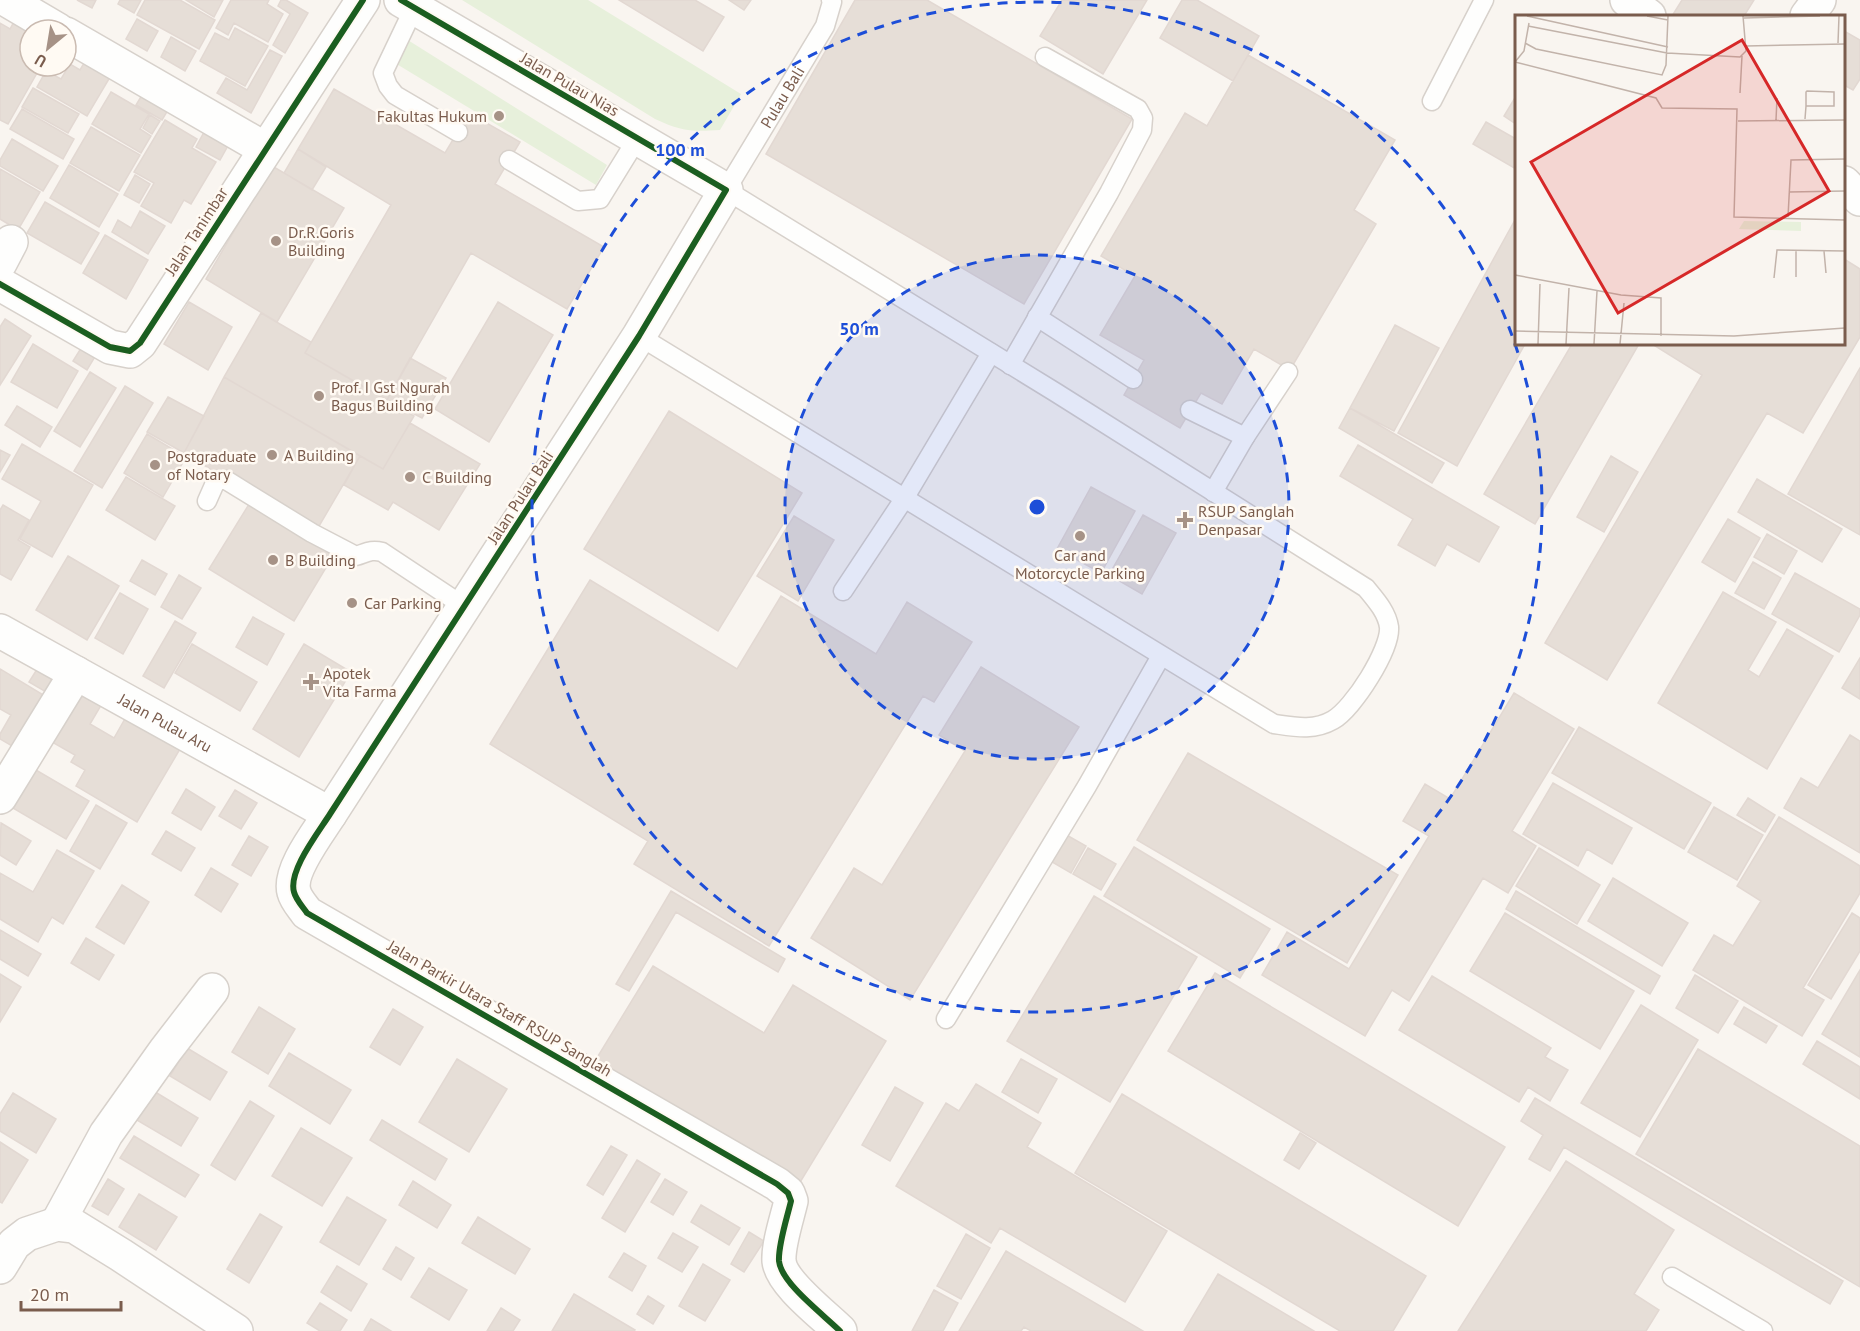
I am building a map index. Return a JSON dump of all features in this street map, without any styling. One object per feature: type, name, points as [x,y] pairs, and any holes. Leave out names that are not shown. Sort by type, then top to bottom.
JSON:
[{"type":"street","points":[[0,7],[5,0],[37,18]]},
{"type":"street","name":"Jalan Tanimbar","points":[[0,284],[110,347],[130,351],[140,343],[363,0]]},
{"type":"street","points":[[1627,0],[1648,15]]},
{"type":"street","points":[[1808,15],[1819,0]]},
{"type":"street","name":"Jalan Pulau Nias","points":[[407,4],[726,190]]},
{"type":"street","points":[[78,41],[265,149]]},
{"type":"street","points":[[1845,184],[1860,199]]},
{"type":"street","name":"Jalan Pulau Bali","points":[[330,814],[639,336],[726,190]]},
{"type":"street","name":"Jalan Pulau Aru","points":[[0,631],[330,814]]},
{"type":"street","points":[[0,797],[76,673]]},
{"type":"street","name":"Jalan Parkir Utara Staff RSUP Sanglah","points":[[330,814],[298,866],[293,881],[294,894],[307,913],[777,1184],[788,1193],[790,1201],[779,1258],[780,1268],[787,1279],[840,1331]]},
{"type":"street","points":[[57,1224],[106,1134],[212,990]]},
{"type":"street","points":[[0,1267],[14,1244],[27,1234],[57,1224],[74,1226],[236,1331]]},
{"type":"lane","name":"Pulau Bali","points":[[726,190],[825,26],[831,0]]},
{"type":"lane","points":[[1432,101],[1484,0]]},
{"type":"lane","points":[[407,4],[383,73],[388,86],[395,95],[458,132]]},
{"type":"lane","points":[[1010,365],[1109,193],[1142,130],[1143,118],[1138,109],[1045,57]]},
{"type":"lane","points":[[509,160],[578,201],[590,200],[600,198],[637,139]]},
{"type":"lane","points":[[639,336],[1274,724],[1309,729],[1334,720],[1356,699],[1388,643],[1389,626],[1380,606],[1366,588],[726,190]]},
{"type":"lane","points":[[1037,317],[1133,379]]},
{"type":"lane","points":[[843,591],[904,499],[991,353]]},
{"type":"lane","points":[[1213,492],[1245,437],[1288,372]]},
{"type":"lane","points":[[1191,410],[1245,437]]},
{"type":"lane","points":[[207,501],[215,483],[219,480],[226,480],[312,533],[356,556],[369,551],[382,552],[465,606]]},
{"type":"lane","points":[[946,1019],[1087,786],[1161,656]]},
{"type":"lane","points":[[1672,1277],[1763,1331]]},
{"type":"green space","points":[[462,0],[588,0],[741,94],[720,130],[694,131],[672,126],[655,119]]},
{"type":"green space","points":[[403,37],[607,165],[596,185],[390,60]]},
{"type":"building","points":[[77,0],[96,0],[92,8]]},
{"type":"building","points":[[120,0],[141,0],[134,13],[118,4]]},
{"type":"building","points":[[145,0],[180,0],[215,20],[199,49],[137,15]]},
{"type":"building","points":[[186,0],[223,0],[214,17]]},
{"type":"building","points":[[231,0],[269,0],[267,4],[283,14],[268,42],[234,23],[228,35],[216,28]]},
{"type":"building","points":[[281,0],[286,0],[308,13],[285,53],[273,45],[290,14],[278,6]]},
{"type":"building","points":[[619,0],[695,0],[724,17],[703,51]]},
{"type":"building","points":[[729,0],[751,0],[744,10]]},
{"type":"building","points":[[855,0],[927,0],[1132,119],[1024,304],[766,154]]},
{"type":"building","points":[[1062,0],[1147,0],[1103,74],[1040,36]]},
{"type":"building","points":[[1182,0],[1197,0],[1259,36],[1233,81],[1160,38]]},
{"type":"building","points":[[1682,0],[1754,0],[1745,15],[1673,15]]},
{"type":"building","points":[[16,18],[18,20],[18,78],[34,78],[8,124],[0,120],[0,23],[10,29]]},
{"type":"building","points":[[137,19],[158,31],[147,51],[126,39]]},
{"type":"building","points":[[235,28],[268,46],[245,86],[200,61],[215,33],[229,40]]},
{"type":"building","points":[[1845,32],[1860,40],[1860,79],[1853,90],[1845,86]]},
{"type":"building","points":[[171,37],[196,51],[185,71],[161,57]]},
{"type":"building","points":[[270,50],[282,56],[251,113],[217,93],[226,78],[247,90]]},
{"type":"building","points":[[90,53],[116,67],[87,116],[37,87],[42,78],[78,78],[78,69],[80,70]]},
{"type":"building","points":[[1248,55],[1395,140],[1354,210],[1376,224],[1290,370],[1254,349],[1222,404],[1201,393],[1180,428],[1124,395],[1144,360],[1100,335],[1135,276],[1101,256],[1185,113],[1207,126]]},
{"type":"building","points":[[148,85],[174,100],[162,120],[136,105]]},
{"type":"building","points":[[33,88],[79,114],[68,133],[22,107]]},
{"type":"building","points":[[334,89],[445,153],[469,113],[520,142],[495,184],[604,247],[567,309],[471,253],[387,400],[305,353],[391,205],[298,149]]},
{"type":"building","points":[[111,92],[149,114],[140,129],[151,136],[141,153],[92,124]]},
{"type":"building","points":[[1515,98],[1515,123],[1504,116]]},
{"type":"building","points":[[22,109],[74,139],[63,159],[10,129]]},
{"type":"building","points":[[150,115],[160,121],[152,134],[143,128]]},
{"type":"building","points":[[165,120],[197,139],[192,148],[216,162],[191,204],[184,200],[171,223],[141,206],[154,183],[134,172]]},
{"type":"building","points":[[210,121],[234,135],[220,160],[196,147]]},
{"type":"building","points":[[1486,122],[1515,138],[1515,168],[1473,144]]},
{"type":"building","points":[[91,127],[140,155],[119,191],[70,163]]},
{"type":"building","points":[[12,139],[58,166],[43,191],[0,166],[0,160]]},
{"type":"building","points":[[298,149],[326,167],[312,190],[284,173]]},
{"type":"building","points":[[69,165],[118,194],[99,227],[50,198]]},
{"type":"building","name":"Dr.R.Goris Building","points":[[272,166],[344,208],[277,322],[206,279]]},
{"type":"building","points":[[0,169],[40,192],[18,230],[0,219]]},
{"type":"building","points":[[135,175],[150,184],[139,203],[124,195]]},
{"type":"building","points":[[45,202],[99,233],[81,264],[27,233]]},
{"type":"building","points":[[140,211],[165,226],[148,254],[112,232],[118,220],[131,228]]},
{"type":"building","points":[[1515,220],[1515,345],[1524,345],[1457,466],[1398,433]]},
{"type":"building","points":[[105,235],[148,260],[126,299],[83,273]]},
{"type":"building","points":[[1845,260],[1860,269],[1860,337],[1803,433],[1767,413],[1607,680],[1545,643],[1702,375],[1654,345],[1845,345]]},
{"type":"building","points":[[189,302],[232,327],[208,370],[164,344]]},
{"type":"building","points":[[498,302],[553,335],[489,442],[435,409]]},
{"type":"building","name":"Prof. I Gst Ngurah Bagus Building","points":[[261,313],[311,342],[305,353],[414,416],[383,469],[224,377]]},
{"type":"building","points":[[5,319],[31,336],[0,385],[0,327]]},
{"type":"building","points":[[1395,325],[1439,348],[1394,431],[1350,408]]},
{"type":"building","points":[[88,337],[102,345],[87,370],[73,361]]},
{"type":"building","points":[[33,344],[78,371],[57,408],[11,382]]},
{"type":"building","points":[[1571,345],[1638,345],[1535,524],[1484,494]]},
{"type":"building","points":[[410,358],[446,378],[422,418],[387,400]]},
{"type":"building","points":[[1860,368],[1860,535],[1788,494]]},
{"type":"building","points":[[90,372],[116,388],[80,447],[54,431]]},
{"type":"building","name":"A Building","points":[[224,377],[360,456],[315,533],[184,453]]},
{"type":"building","points":[[125,386],[153,403],[102,488],[74,471]]},
{"type":"building","points":[[168,397],[204,416],[184,453],[147,432]]},
{"type":"building","points":[[17,406],[52,427],[40,447],[5,425]]},
{"type":"building","points":[[1350,408],[1444,463],[1432,483],[1339,428]]},
{"type":"building","points":[[669,411],[802,493],[718,631],[584,549]]},
{"type":"building","name":"C Building","points":[[410,423],[480,464],[439,530],[393,502],[388,510],[344,485],[360,456],[383,469]]},
{"type":"building","name":"Postgraduate of Notary","points":[[147,434],[186,457],[163,497],[124,473]]},
{"type":"building","points":[[22,444],[93,485],[52,557],[20,539],[41,501],[2,479]]},
{"type":"building","points":[[1358,445],[1499,527],[1479,562],[1447,544],[1435,566],[1398,545],[1413,519],[1340,476]]},
{"type":"building","points":[[0,450],[10,455],[0,472]]},
{"type":"building","points":[[1611,456],[1638,472],[1604,532],[1577,517]]},
{"type":"building","points":[[126,477],[175,506],[155,540],[106,510]]},
{"type":"building","points":[[1757,479],[1842,529],[1822,562],[1738,512]]},
{"type":"building","points":[[1091,487],[1135,511],[1101,573],[1057,549]]},
{"type":"building","name":"B Building","points":[[251,501],[336,551],[294,621],[209,569]]},
{"type":"building","points":[[3,505],[29,520],[18,540],[30,547],[11,580],[0,574],[0,510]]},
{"type":"building","points":[[1143,515],[1176,533],[1142,594],[1109,575]]},
{"type":"building","points":[[794,516],[834,540],[798,601],[757,576]]},
{"type":"building","points":[[1728,519],[1760,538],[1735,582],[1702,562]]},
{"type":"building","points":[[1767,534],[1797,551],[1784,574],[1754,557]]},
{"type":"building","points":[[68,556],[119,586],[87,640],[36,610]]},
{"type":"building","points":[[142,560],[167,574],[155,595],[130,581]]},
{"type":"building","points":[[1753,562],[1781,578],[1764,609],[1735,593]]},
{"type":"building","points":[[1795,573],[1860,609],[1860,615],[1839,652],[1772,614]]},
{"type":"building","points":[[179,575],[201,588],[182,619],[161,607]]},
{"type":"building","points":[[590,580],[737,669],[781,596],[876,654],[907,602],[972,642],[934,702],[923,696],[769,946],[634,864],[648,841],[490,744]]},
{"type":"building","points":[[1723,592],[1776,622],[1748,670],[1759,677],[1787,629],[1833,656],[1767,769],[1658,703]]},
{"type":"building","points":[[120,593],[148,609],[123,654],[95,638]]},
{"type":"building","points":[[253,617],[284,634],[267,665],[236,647]]},
{"type":"building","points":[[175,621],[196,633],[164,688],[143,676]]},
{"type":"building","points":[[192,644],[257,682],[240,711],[175,673]]},
{"type":"building","points":[[304,644],[351,672],[299,757],[253,729]]},
{"type":"building","points":[[44,658],[67,672],[53,696],[29,682]]},
{"type":"building","points":[[1860,658],[1860,699],[1842,688]]},
{"type":"building","points":[[981,667],[1079,727],[910,1000],[811,938],[854,868],[882,885],[965,751],[939,735]]},
{"type":"building","points":[[0,669],[50,699],[19,750],[0,739],[0,734],[11,715],[0,709]]},
{"type":"building","points":[[76,686],[103,702],[90,724],[114,738],[126,717],[180,749],[137,822],[76,786],[85,770],[71,762],[75,755],[45,738]]},
{"type":"building","points":[[1514,693],[1574,729],[1512,831],[1536,846],[1508,893],[1483,878],[1409,1001],[1392,990],[1365,1036],[1262,975],[1287,932],[1349,969],[1429,836],[1403,821],[1425,784],[1450,799]]},
{"type":"building","points":[[1579,727],[1711,803],[1684,849],[1552,773]]},
{"type":"building","points":[[1850,735],[1860,741],[1860,853],[1784,808],[1801,778],[1818,788]]},
{"type":"building","points":[[1188,753],[1398,875],[1347,963],[1137,840]]},
{"type":"building","points":[[29,766],[89,801],[66,839],[6,804]]},
{"type":"building","points":[[1553,783],[1632,828],[1612,864],[1587,849],[1578,866],[1523,834]]},
{"type":"building","points":[[186,789],[215,807],[201,830],[172,813]]},
{"type":"building","points":[[235,790],[257,803],[241,829],[219,816]]},
{"type":"building","points":[[1748,798],[1775,815],[1765,832],[1737,815]]},
{"type":"building","points":[[96,805],[127,823],[100,869],[70,851]]},
{"type":"building","points":[[1714,807],[1763,835],[1737,880],[1688,852]]},
{"type":"building","points":[[1779,817],[1860,866],[1860,893],[1803,988],[1824,1000],[1802,1036],[1693,970],[1714,935],[1733,946],[1761,901],[1737,886]]},
{"type":"building","points":[[1,823],[31,841],[16,865],[0,855]]},
{"type":"building","points":[[166,831],[195,848],[181,871],[152,854]]},
{"type":"building","points":[[1063,833],[1086,846],[1071,873],[1047,859]]},
{"type":"building","points":[[249,836],[268,847],[251,876],[232,865]]},
{"type":"building","points":[[1134,847],[1270,929],[1240,978],[1104,896]]},
{"type":"building","points":[[1088,848],[1116,864],[1101,890],[1073,874]]},
{"type":"building","points":[[1539,848],[1600,885],[1577,924],[1516,886]]},
{"type":"building","points":[[57,850],[94,871],[63,924],[52,917],[38,942],[0,919],[0,873],[33,892]]},
{"type":"building","points":[[211,868],[238,884],[221,912],[195,895]]},
{"type":"building","points":[[1613,878],[1688,923],[1662,966],[1588,921]]},
{"type":"building","points":[[122,885],[149,902],[124,944],[96,927]]},
{"type":"building","points":[[671,891],[785,959],[778,972],[676,912],[629,991],[616,984]]},
{"type":"building","points":[[1516,891],[1660,976],[1650,994],[1506,909]]},
{"type":"building","points":[[1094,896],[1197,957],[1110,1102],[1007,1041]]},
{"type":"building","points":[[1505,913],[1634,991],[1600,1049],[1470,971]]},
{"type":"building","points":[[1852,913],[1860,918],[1860,951],[1831,999],[1808,985]]},
{"type":"building","points":[[0,930],[41,954],[28,976],[0,959]]},
{"type":"building","points":[[86,938],[114,955],[99,980],[71,963]]},
{"type":"building","points":[[653,966],[764,1033],[793,985],[886,1041],[799,1184],[595,1061]]},
{"type":"building","points":[[1860,970],[1860,1057],[1822,1034]]},
{"type":"building","points":[[1215,973],[1505,1147],[1458,1226],[1168,1051]]},
{"type":"building","points":[[0,974],[21,987],[0,1022]]},
{"type":"building","points":[[1695,975],[1738,1001],[1718,1033],[1676,1008]]},
{"type":"building","points":[[1432,976],[1551,1048],[1545,1057],[1568,1070],[1550,1101],[1528,1087],[1519,1102],[1399,1030]]},
{"type":"building","points":[[1641,1005],[1698,1040],[1640,1137],[1581,1103]]},
{"type":"building","points":[[259,1007],[295,1029],[268,1074],[232,1052]]},
{"type":"building","points":[[1744,1007],[1777,1026],[1766,1043],[1734,1024]]},
{"type":"building","points":[[393,1009],[423,1027],[400,1065],[370,1047]]},
{"type":"building","points":[[1817,1041],[1860,1067],[1860,1099],[1803,1064]]},
{"type":"building","points":[[187,1048],[227,1072],[210,1100],[170,1076]]},
{"type":"building","points":[[1698,1049],[1860,1146],[1860,1287],[1636,1154]]},
{"type":"building","points":[[289,1053],[351,1090],[330,1124],[269,1086]]},
{"type":"building","points":[[457,1059],[507,1089],[469,1152],[419,1122]]},
{"type":"building","points":[[1021,1059],[1057,1079],[1038,1113],[1002,1092]]},
{"type":"building","points":[[976,1084],[1041,1123],[1027,1147],[1167,1231],[1125,1302],[1000,1228],[991,1243],[896,1186],[946,1103],[959,1111]]},
{"type":"building","points":[[147,1087],[198,1118],[181,1146],[130,1116]]},
{"type":"building","points":[[895,1087],[923,1103],[890,1161],[862,1145]]},
{"type":"building","points":[[13,1093],[56,1119],[36,1153],[0,1131],[0,1114]]},
{"type":"building","points":[[1122,1094],[1426,1276],[1393,1331],[1340,1331],[1075,1173]]},
{"type":"building","points":[[1535,1098],[1843,1281],[1830,1304],[1564,1147],[1550,1171],[1529,1159],[1543,1135],[1521,1121]]},
{"type":"building","points":[[250,1101],[274,1116],[235,1180],[211,1165]]},
{"type":"building","points":[[382,1120],[447,1159],[435,1180],[370,1140]]},
{"type":"building","points":[[301,1128],[352,1158],[322,1206],[272,1176]]},
{"type":"building","points":[[1300,1133],[1316,1143],[1299,1169],[1284,1160]]},
{"type":"building","points":[[134,1136],[199,1175],[185,1197],[120,1158]]},
{"type":"building","points":[[0,1142],[28,1160],[2,1203],[0,1202]]},
{"type":"building","points":[[611,1146],[627,1155],[603,1195],[587,1185]]},
{"type":"building","points":[[637,1160],[660,1174],[625,1232],[602,1218]]},
{"type":"building","points":[[1566,1161],[1674,1230],[1634,1294],[1659,1310],[1646,1331],[1458,1331]]},
{"type":"building","points":[[108,1179],[124,1189],[108,1215],[92,1206]]},
{"type":"building","points":[[665,1179],[687,1192],[673,1215],[651,1202]]},
{"type":"building","points":[[413,1181],[451,1205],[437,1228],[399,1205]]},
{"type":"building","points":[[139,1194],[177,1217],[156,1250],[119,1227]]},
{"type":"building","points":[[347,1197],[386,1220],[359,1265],[320,1242]]},
{"type":"building","points":[[701,1205],[740,1228],[729,1245],[691,1222]]},
{"type":"building","points":[[260,1214],[282,1227],[249,1283],[227,1269]]},
{"type":"building","points":[[478,1217],[530,1249],[515,1274],[462,1243]]},
{"type":"building","points":[[749,1232],[764,1241],[744,1272],[731,1264]]},
{"type":"building","points":[[673,1233],[698,1247],[682,1272],[658,1258]]},
{"type":"building","points":[[966,1234],[990,1248],[961,1299],[937,1286]]},
{"type":"building","points":[[396,1247],[414,1258],[401,1280],[383,1269]]},
{"type":"building","points":[[1006,1251],[1143,1331],[1031,1331],[1024,1327],[1021,1331],[959,1331]]},
{"type":"building","points":[[624,1253],[646,1266],[632,1291],[609,1277]]},
{"type":"building","points":[[703,1264],[730,1280],[705,1321],[679,1306]]},
{"type":"building","points":[[337,1266],[367,1284],[351,1311],[321,1292]]},
{"type":"building","points":[[429,1268],[467,1290],[449,1320],[411,1297]]},
{"type":"building","points":[[1218,1274],[1314,1331],[1184,1331]]},
{"type":"building","points":[[934,1290],[958,1303],[943,1331],[912,1331]]},
{"type":"building","points":[[574,1294],[635,1330],[552,1331]]},
{"type":"building","points":[[648,1296],[664,1306],[653,1324],[637,1314]]},
{"type":"building","points":[[320,1303],[347,1320],[340,1331],[320,1331],[307,1323]]},
{"type":"building","points":[[501,1308],[520,1320],[513,1331],[487,1331]]},
{"type":"building","points":[[371,1319],[391,1331],[364,1331]]},
{"type":"cycle path","points":[[0,284],[110,347],[130,351],[140,343],[363,0]]},
{"type":"cycle path","points":[[401,0],[726,190],[639,336],[312,841],[295,874],[294,892],[307,913],[777,1184],[788,1193],[791,1201],[780,1247],[779,1261],[782,1270],[795,1289],[840,1331]]},
{"type":"place","name":"Fakultas Hukum","points":[[499,116]]},
{"type":"place","name":"Dr.R.Goris Building","points":[[276,241]]},
{"type":"place","name":"Prof. I Gst Ngurah Bagus Building","points":[[319,396]]},
{"type":"place","name":"A Building","points":[[272,455]]},
{"type":"place","name":"Postgraduate of Notary","points":[[155,465]]},
{"type":"place","name":"C Building","points":[[410,477]]},
{"type":"place","name":"RSUP Sanglah Denpasar","points":[[1185,520]]},
{"type":"place","name":"Car and Motorcycle Parking","points":[[1080,536]]},
{"type":"place","name":"B Building","points":[[273,560]]},
{"type":"place","name":"Car Parking","points":[[352,603]]},
{"type":"place","name":"Apotek Vita Farma","points":[[311,682]]}]
